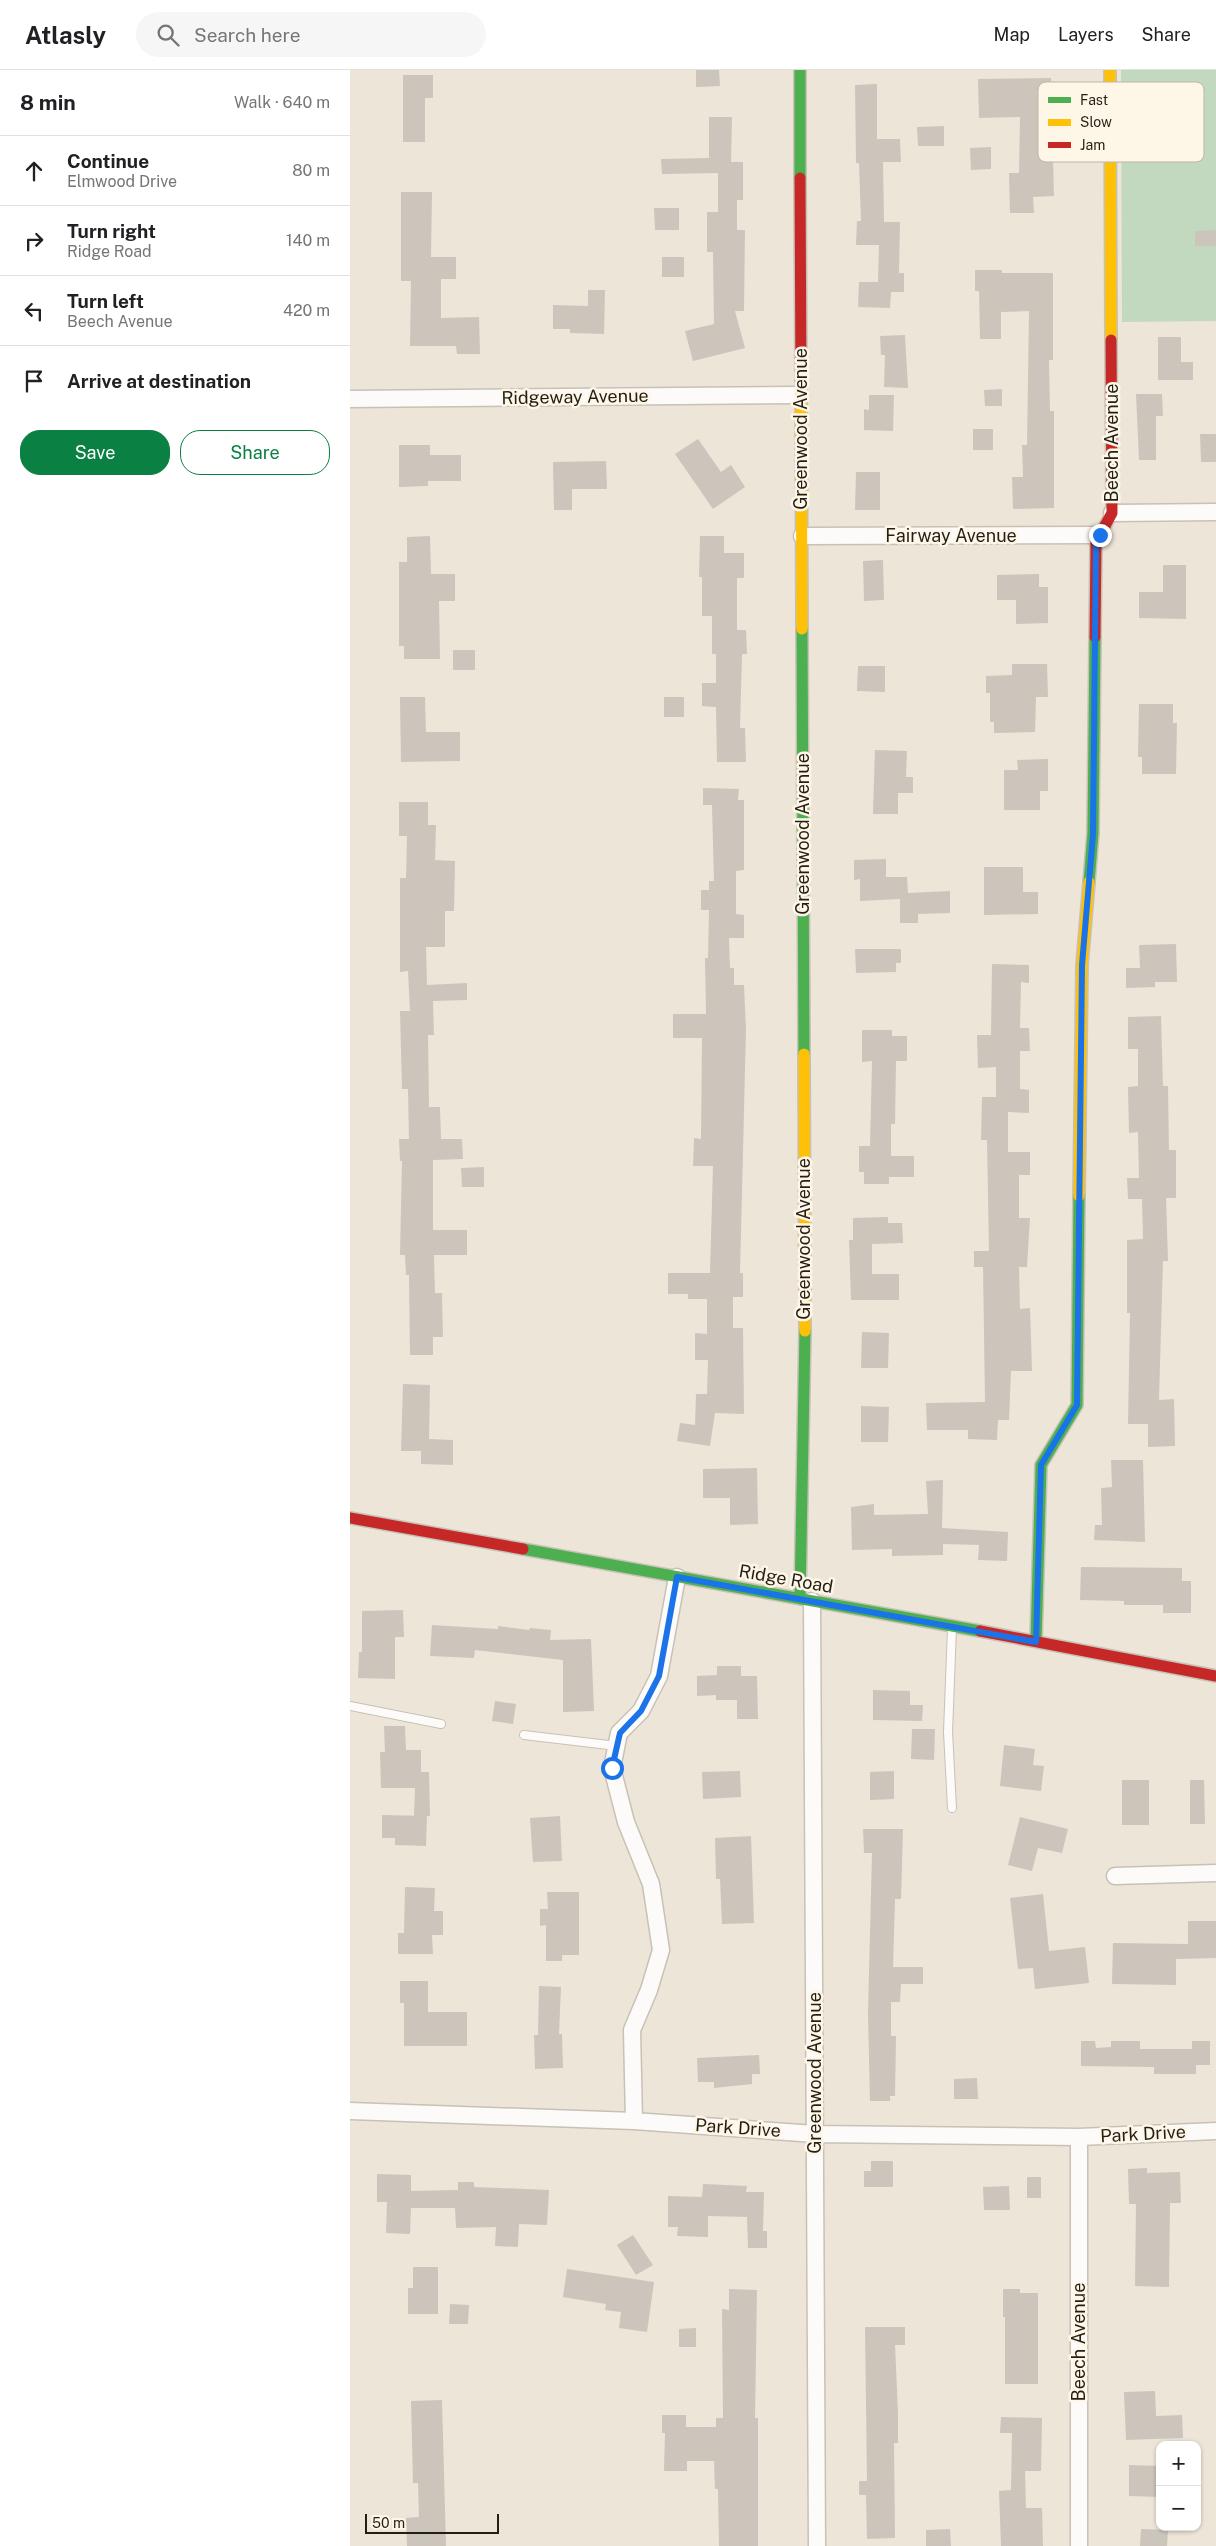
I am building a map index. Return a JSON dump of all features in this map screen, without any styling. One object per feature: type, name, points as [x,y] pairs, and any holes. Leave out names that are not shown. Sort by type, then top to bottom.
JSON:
[{"type":"street","name":"Greenwood Avenue","points":[[800,70],[806,1600],[815,2134],[816,2546]]},
{"type":"street","name":"Beech Avenue","points":[[1036,1642],[1041,1465],[1077,1405],[1082,965],[1093,834],[1096,542],[1112,513],[1110,162]]},
{"type":"street","name":"Ridgeway Avenue","points":[[350,399],[800,395]]},
{"type":"street","points":[[1112,513],[1216,512]]},
{"type":"street","name":"Fairway Avenue","points":[[802,536],[1100,535]]},
{"type":"street","name":"Ridge Road","points":[[350,1518],[952,1626],[1216,1676]]},
{"type":"street","points":[[634,2121],[632,2030],[649,1990],[661,1950],[652,1884],[626,1822],[612,1768],[620,1733],[641,1711],[659,1676],[677,1577]]},
{"type":"street","points":[[1115,1876],[1216,1873]]},
{"type":"street","name":"Park Drive","points":[[350,2111],[634,2121],[815,2134],[1079,2137],[1216,2131]]},
{"type":"street","name":"Beech Avenue","points":[[1079,2137],[1079,2546]]},
{"type":"lane","points":[[952,1626],[948,1732],[952,1808]]},
{"type":"lane","points":[[350,1706],[441,1724]]},
{"type":"lane","points":[[524,1735],[617,1746]]},
{"type":"green space","points":[[1121,70],[1216,70],[1216,321],[1122,322],[1121,162],[1204,162],[1204,82],[1121,82]]},
{"type":"building","points":[[696,70],[719,70],[720,86],[696,87]]},
{"type":"building","points":[[403,75],[433,75],[433,98],[425,98],[425,142],[403,142]]},
{"type":"building","points":[[1051,78],[1051,82],[1038,82],[1038,162],[1053,162],[1054,196],[1033,197],[1034,213],[1010,213],[1009,173],[1019,173],[1020,117],[979,118],[978,79]]},
{"type":"building","points":[[877,84],[877,139],[900,139],[901,162],[883,162],[884,222],[900,222],[899,273],[904,273],[904,292],[891,292],[890,308],[858,307],[859,282],[878,282],[879,245],[856,245],[857,221],[861,221],[859,163],[856,163],[855,85]]},
{"type":"building","points":[[709,117],[732,117],[731,162],[743,162],[743,200],[737,200],[737,230],[745,230],[744,311],[735,311],[745,348],[693,361],[685,331],[714,324],[713,252],[707,252],[707,212],[718,212],[718,173],[662,174],[661,159],[709,158]]},
{"type":"building","points":[[944,126],[944,146],[918,146],[917,127]]},
{"type":"building","points":[[991,147],[991,169],[971,170],[970,148]]},
{"type":"building","points":[[401,192],[432,192],[431,257],[456,257],[456,279],[441,279],[441,318],[479,317],[480,354],[457,354],[456,346],[410,346],[411,281],[401,281]]},
{"type":"building","points":[[654,208],[679,208],[679,230],[655,230]]},
{"type":"building","points":[[1216,230],[1216,246],[1195,246],[1195,231]]},
{"type":"building","points":[[662,257],[684,257],[684,277],[662,277]]},
{"type":"building","points":[[975,270],[1002,270],[1002,273],[1053,273],[1053,360],[1049,360],[1050,411],[1054,411],[1054,508],[1013,509],[1012,477],[1023,477],[1022,445],[1027,445],[1029,311],[1001,312],[1001,339],[980,339],[979,291],[975,291]]},
{"type":"building","points":[[588,290],[605,290],[604,334],[570,333],[570,329],[553,329],[553,305],[588,306]]},
{"type":"building","points":[[905,335],[908,388],[884,387],[885,355],[881,355],[880,336]]},
{"type":"building","points":[[1158,337],[1181,337],[1181,362],[1193,362],[1193,380],[1158,380]]},
{"type":"building","points":[[1002,389],[1002,406],[985,406],[984,390]]},
{"type":"building","points":[[1136,394],[1162,394],[1163,416],[1156,416],[1156,460],[1139,460]]},
{"type":"building","points":[[869,395],[894,395],[893,431],[864,430],[864,409],[869,410]]},
{"type":"building","points":[[973,429],[993,429],[993,450],[973,450]]},
{"type":"building","points":[[1200,434],[1216,434],[1216,462],[1201,462]]},
{"type":"building","points":[[698,439],[721,472],[731,465],[745,487],[713,509],[675,454]]},
{"type":"building","points":[[399,445],[430,445],[430,455],[461,455],[461,481],[428,481],[428,486],[399,487]]},
{"type":"building","points":[[606,461],[607,489],[572,489],[572,510],[554,510],[553,462]]},
{"type":"building","points":[[856,472],[880,472],[880,510],[855,510]]},
{"type":"building","points":[[430,536],[431,574],[455,574],[455,601],[439,601],[440,659],[404,659],[404,646],[399,646],[399,562],[407,562],[407,537]]},
{"type":"building","points":[[700,536],[724,536],[724,553],[744,553],[744,578],[737,578],[737,630],[746,630],[747,654],[742,654],[740,728],[745,728],[746,762],[717,762],[716,707],[702,706],[702,683],[716,683],[716,654],[712,654],[712,616],[702,616],[702,577],[699,577]]},
{"type":"building","points":[[883,560],[884,600],[864,601],[863,561]]},
{"type":"building","points":[[1163,565],[1186,565],[1186,619],[1139,618],[1139,592],[1163,592]]},
{"type":"building","points":[[1039,574],[1039,587],[1048,587],[1048,623],[1016,624],[1016,600],[997,600],[997,575]]},
{"type":"building","points":[[453,650],[475,650],[475,670],[453,670]]},
{"type":"building","points":[[1012,664],[1047,664],[1048,697],[1036,697],[1035,732],[994,733],[994,722],[990,722],[990,693],[986,693],[986,676],[1012,675]]},
{"type":"building","points":[[858,666],[885,666],[885,692],[857,691]]},
{"type":"building","points":[[400,697],[425,697],[426,732],[460,732],[460,761],[401,762]]},
{"type":"building","points":[[664,697],[684,697],[684,717],[664,717]]},
{"type":"building","points":[[1139,704],[1173,704],[1173,723],[1177,723],[1176,774],[1142,774],[1142,757],[1138,757]]},
{"type":"building","points":[[875,750],[907,751],[906,777],[913,777],[913,793],[898,793],[898,814],[873,814]]},
{"type":"building","points":[[1048,759],[1048,791],[1040,791],[1040,810],[1004,810],[1004,770],[1018,770],[1017,760]]},
{"type":"building","points":[[703,788],[739,789],[738,800],[744,800],[744,870],[736,871],[736,914],[744,915],[744,938],[729,938],[730,968],[734,968],[734,985],[744,985],[746,1029],[740,1273],[743,1273],[743,1297],[733,1297],[733,1328],[743,1328],[744,1414],[715,1413],[710,1446],[677,1441],[680,1423],[695,1425],[696,1394],[707,1394],[708,1360],[695,1360],[695,1333],[707,1334],[707,1299],[688,1299],[688,1294],[668,1294],[668,1273],[710,1273],[713,1166],[693,1166],[694,1138],[701,1139],[702,1038],[673,1038],[673,1014],[706,1014],[705,958],[708,958],[709,910],[701,910],[701,890],[709,890],[709,881],[714,881],[712,805],[703,805]]},
{"type":"building","points":[[399,802],[428,802],[428,825],[436,825],[435,860],[455,861],[454,911],[445,911],[445,947],[426,947],[427,985],[467,983],[467,1000],[433,1001],[434,1035],[428,1035],[429,1107],[440,1107],[441,1139],[462,1139],[463,1159],[433,1160],[433,1230],[467,1230],[467,1255],[434,1255],[435,1293],[442,1293],[443,1337],[433,1337],[433,1355],[410,1355],[409,1275],[406,1275],[405,1255],[400,1255],[402,1161],[400,1161],[399,1139],[409,1139],[408,1089],[402,1089],[400,1011],[410,1011],[408,971],[400,972],[400,878],[406,878],[407,836],[399,836]]},
{"type":"building","points":[[886,859],[886,877],[907,877],[908,893],[950,891],[950,913],[918,914],[918,923],[900,923],[900,899],[860,901],[860,879],[854,880],[854,860]]},
{"type":"building","points":[[984,867],[1023,867],[1023,892],[1038,892],[1038,914],[984,915]]},
{"type":"building","points":[[1176,944],[1177,982],[1155,982],[1155,987],[1126,988],[1126,968],[1140,968],[1139,945]]},
{"type":"building","points":[[855,949],[901,949],[901,963],[896,963],[896,972],[856,973]]},
{"type":"building","points":[[992,964],[1029,965],[1029,983],[1021,982],[1020,1028],[1029,1028],[1030,1051],[1020,1051],[1020,1089],[1029,1090],[1029,1113],[1008,1112],[1008,1152],[1030,1152],[1030,1175],[1019,1175],[1019,1218],[1030,1218],[1027,1267],[1019,1267],[1020,1309],[1030,1308],[1032,1371],[1011,1371],[1009,1420],[998,1420],[997,1440],[968,1439],[968,1430],[927,1430],[926,1403],[985,1402],[983,1267],[974,1267],[974,1251],[989,1251],[987,1140],[981,1140],[982,1097],[996,1097],[996,1067],[978,1068],[977,1035],[991,1035]]},
{"type":"building","points":[[1161,1016],[1163,1086],[1168,1086],[1169,1150],[1176,1150],[1176,1198],[1166,1198],[1168,1261],[1163,1261],[1159,1400],[1174,1399],[1175,1446],[1148,1447],[1148,1424],[1128,1424],[1130,1313],[1127,1313],[1127,1240],[1143,1239],[1142,1199],[1128,1199],[1127,1178],[1139,1178],[1138,1132],[1129,1133],[1128,1087],[1138,1086],[1138,1049],[1128,1049],[1128,1017]]},
{"type":"building","points":[[862,1030],[892,1030],[892,1036],[907,1036],[907,1061],[896,1061],[895,1124],[891,1124],[891,1156],[914,1156],[914,1177],[889,1177],[889,1184],[864,1184],[864,1172],[859,1172],[859,1146],[870,1146],[872,1061],[862,1062]]},
{"type":"building","points":[[484,1167],[484,1187],[462,1187],[461,1168]]},
{"type":"building","points":[[888,1217],[888,1223],[902,1223],[903,1243],[872,1244],[872,1274],[899,1274],[899,1300],[851,1300],[849,1240],[853,1240],[853,1218]]},
{"type":"building","points":[[862,1332],[889,1333],[888,1368],[861,1368]]},
{"type":"building","points":[[403,1384],[430,1385],[429,1439],[453,1440],[453,1465],[421,1464],[421,1451],[401,1451]]},
{"type":"building","points":[[861,1406],[889,1407],[888,1442],[861,1442]]},
{"type":"building","points":[[1111,1460],[1143,1460],[1145,1542],[1094,1540],[1095,1525],[1102,1525],[1101,1488],[1112,1487]]},
{"type":"building","points":[[757,1468],[758,1524],[730,1525],[730,1498],[703,1498],[703,1469]]},
{"type":"building","points":[[943,1480],[942,1528],[1008,1532],[1007,1561],[978,1560],[979,1545],[943,1544],[943,1555],[892,1556],[892,1549],[852,1550],[851,1507],[874,1504],[874,1515],[928,1514],[926,1481]]},
{"type":"building","points":[[1081,1567],[1182,1568],[1182,1581],[1191,1581],[1191,1613],[1163,1613],[1163,1605],[1124,1605],[1124,1601],[1080,1600]]},
{"type":"building","points":[[403,1610],[404,1637],[395,1637],[395,1679],[358,1678],[359,1652],[362,1652],[362,1611]]},
{"type":"building","points":[[432,1625],[498,1629],[498,1626],[529,1630],[530,1628],[551,1630],[550,1640],[591,1639],[594,1711],[563,1712],[563,1660],[475,1650],[474,1658],[430,1656]]},
{"type":"building","points":[[717,1666],[741,1666],[741,1676],[757,1676],[758,1719],[737,1719],[737,1700],[716,1700],[716,1695],[697,1696],[697,1676],[717,1675]]},
{"type":"building","points":[[873,1690],[910,1691],[910,1705],[923,1705],[922,1721],[873,1720]]},
{"type":"building","points":[[495,1701],[516,1704],[513,1724],[492,1721]]},
{"type":"building","points":[[384,1726],[405,1726],[406,1750],[421,1750],[421,1772],[429,1772],[430,1816],[414,1816],[415,1788],[381,1788],[380,1752],[385,1752]]},
{"type":"building","points":[[912,1729],[935,1729],[934,1760],[911,1759]]},
{"type":"building","points":[[1004,1745],[1035,1749],[1033,1765],[1044,1766],[1041,1791],[1000,1786]]},
{"type":"building","points":[[740,1771],[741,1797],[703,1799],[702,1772]]},
{"type":"building","points":[[894,1771],[894,1799],[870,1800],[870,1772]]},
{"type":"building","points":[[1122,1780],[1149,1780],[1149,1825],[1122,1825]]},
{"type":"building","points":[[1190,1780],[1204,1780],[1205,1824],[1190,1824]]},
{"type":"building","points":[[382,1815],[427,1816],[426,1846],[395,1845],[395,1838],[382,1838]]},
{"type":"building","points":[[560,1816],[562,1861],[533,1862],[530,1818]]},
{"type":"building","points":[[1020,1817],[1068,1829],[1062,1853],[1038,1848],[1032,1871],[1008,1865]]},
{"type":"building","points":[[863,1829],[903,1829],[901,1899],[895,1899],[893,1967],[923,1967],[923,1984],[901,1984],[900,2002],[891,2002],[891,2036],[896,2036],[895,2096],[890,2096],[890,2101],[870,2101],[868,2013],[872,1853],[864,1853]]},
{"type":"building","points":[[751,1836],[754,1923],[722,1924],[720,1879],[716,1879],[715,1838]]},
{"type":"building","points":[[405,1887],[435,1888],[434,1911],[443,1911],[443,1935],[432,1935],[433,1954],[398,1954],[398,1933],[404,1933]]},
{"type":"building","points":[[547,1892],[579,1892],[579,1955],[562,1955],[562,1961],[546,1961],[546,1925],[540,1926],[540,1909],[548,1909]]},
{"type":"building","points":[[1043,1894],[1049,1951],[1085,1947],[1089,1983],[1035,1989],[1033,1968],[1018,1969],[1010,1898]]},
{"type":"building","points":[[1188,1921],[1216,1921],[1216,1958],[1176,1959],[1176,1985],[1112,1984],[1113,1943],[1188,1944]]},
{"type":"building","points":[[400,1981],[428,1981],[428,2012],[467,2012],[467,2046],[404,2046],[404,2003],[400,2003]]},
{"type":"building","points":[[539,1986],[561,1987],[559,2034],[562,2034],[563,2068],[535,2069],[534,2035],[538,2035]]},
{"type":"building","points":[[1081,2041],[1095,2041],[1096,2048],[1111,2047],[1111,2041],[1140,2041],[1140,2049],[1192,2049],[1192,2041],[1210,2041],[1210,2065],[1196,2065],[1196,2074],[1154,2074],[1154,2067],[1081,2066]]},
{"type":"building","points":[[759,2055],[760,2074],[752,2074],[752,2084],[714,2088],[714,2082],[698,2082],[697,2058]]},
{"type":"building","points":[[977,2078],[978,2099],[954,2099],[954,2079]]},
{"type":"building","points":[[871,2161],[893,2161],[893,2187],[864,2187],[864,2171],[871,2171]]},
{"type":"building","points":[[1147,2168],[1147,2173],[1180,2172],[1181,2203],[1170,2203],[1169,2287],[1135,2286],[1136,2204],[1129,2204],[1128,2169]]},
{"type":"building","points":[[377,2174],[411,2175],[411,2191],[458,2190],[458,2182],[474,2182],[474,2187],[549,2190],[547,2225],[519,2224],[518,2247],[495,2246],[496,2227],[456,2228],[455,2208],[411,2208],[410,2234],[386,2233],[387,2202],[377,2202]]},
{"type":"building","points":[[1027,2177],[1041,2177],[1041,2198],[1027,2198]]},
{"type":"building","points":[[703,2184],[747,2186],[746,2192],[764,2192],[763,2231],[767,2231],[767,2248],[748,2248],[747,2217],[708,2216],[708,2237],[677,2236],[678,2227],[668,2227],[668,2196],[702,2197]]},
{"type":"building","points":[[1009,2186],[1010,2210],[984,2210],[983,2187]]},
{"type":"building","points":[[633,2235],[653,2265],[636,2275],[617,2245]]},
{"type":"building","points":[[413,2267],[438,2267],[438,2314],[408,2314],[408,2288],[413,2288]]},
{"type":"building","points":[[567,2269],[654,2282],[647,2332],[619,2328],[621,2312],[605,2310],[606,2304],[563,2297]]},
{"type":"building","points":[[729,2289],[757,2290],[755,2418],[758,2418],[758,2546],[719,2546],[718,2489],[715,2489],[714,2461],[687,2461],[687,2471],[664,2471],[665,2433],[662,2433],[662,2415],[686,2415],[686,2427],[716,2427],[716,2418],[723,2418],[722,2309],[729,2310]]},
{"type":"building","points":[[1003,2289],[1020,2289],[1020,2293],[1038,2293],[1038,2384],[1005,2384]]},
{"type":"building","points":[[450,2304],[469,2305],[468,2324],[449,2324]]},
{"type":"building","points":[[865,2327],[905,2327],[905,2345],[895,2345],[898,2443],[894,2443],[895,2538],[867,2539],[866,2495],[859,2495],[859,2481],[867,2481]]},
{"type":"building","points":[[696,2328],[696,2347],[679,2347],[679,2329]]},
{"type":"building","points":[[1155,2391],[1156,2416],[1182,2415],[1183,2438],[1126,2440],[1124,2392]]},
{"type":"building","points":[[442,2400],[446,2546],[407,2546],[406,2518],[419,2517],[418,2483],[413,2483],[411,2401]]},
{"type":"building","points":[[1001,2417],[1042,2418],[1041,2471],[1025,2471],[1026,2508],[1042,2508],[1043,2546],[1001,2546],[999,2491],[1011,2490],[1012,2433],[1000,2433]]},
{"type":"building","points":[[1129,2465],[1156,2466],[1156,2497],[1129,2496]]},
{"type":"building","points":[[950,2529],[951,2546],[926,2546],[926,2530]]},
{"type":"building","points":[[1141,2529],[1168,2531],[1167,2546],[1140,2546]]},
{"type":"traffic: fast","points":[[800,70],[800,178]]},
{"type":"traffic: fast","points":[[802,629],[804,1054]]},
{"type":"traffic: fast","points":[[1089,882],[1093,833],[1095,637]]},
{"type":"traffic: fast","points":[[1036,1641],[1041,1465],[1077,1405],[1079,1196]]},
{"type":"traffic: fast","points":[[800,1599],[805,1331]]},
{"type":"traffic: fast","points":[[523,1549],[980,1631]]},
{"type":"traffic: slow","points":[[1110,70],[1110,82]]},
{"type":"traffic: slow","points":[[1110,162],[1111,340]]},
{"type":"traffic: slow","points":[[801,383],[802,629]]},
{"type":"traffic: slow","points":[[1079,1196],[1082,965],[1089,882]]},
{"type":"traffic: slow","points":[[804,1054],[805,1331]]},
{"type":"traffic: jam","points":[[800,178],[801,383]]},
{"type":"traffic: jam","points":[[1095,637],[1096,542],[1112,513],[1111,340]]},
{"type":"traffic: jam","points":[[350,1518],[523,1549]]},
{"type":"traffic: jam","points":[[980,1631],[1216,1676]]},
{"type":"route","points":[[612,1768],[620,1733],[641,1711],[659,1676],[677,1577],[1036,1642],[1041,1465],[1077,1405],[1082,965],[1093,834],[1096,542],[1100,535]]}]
